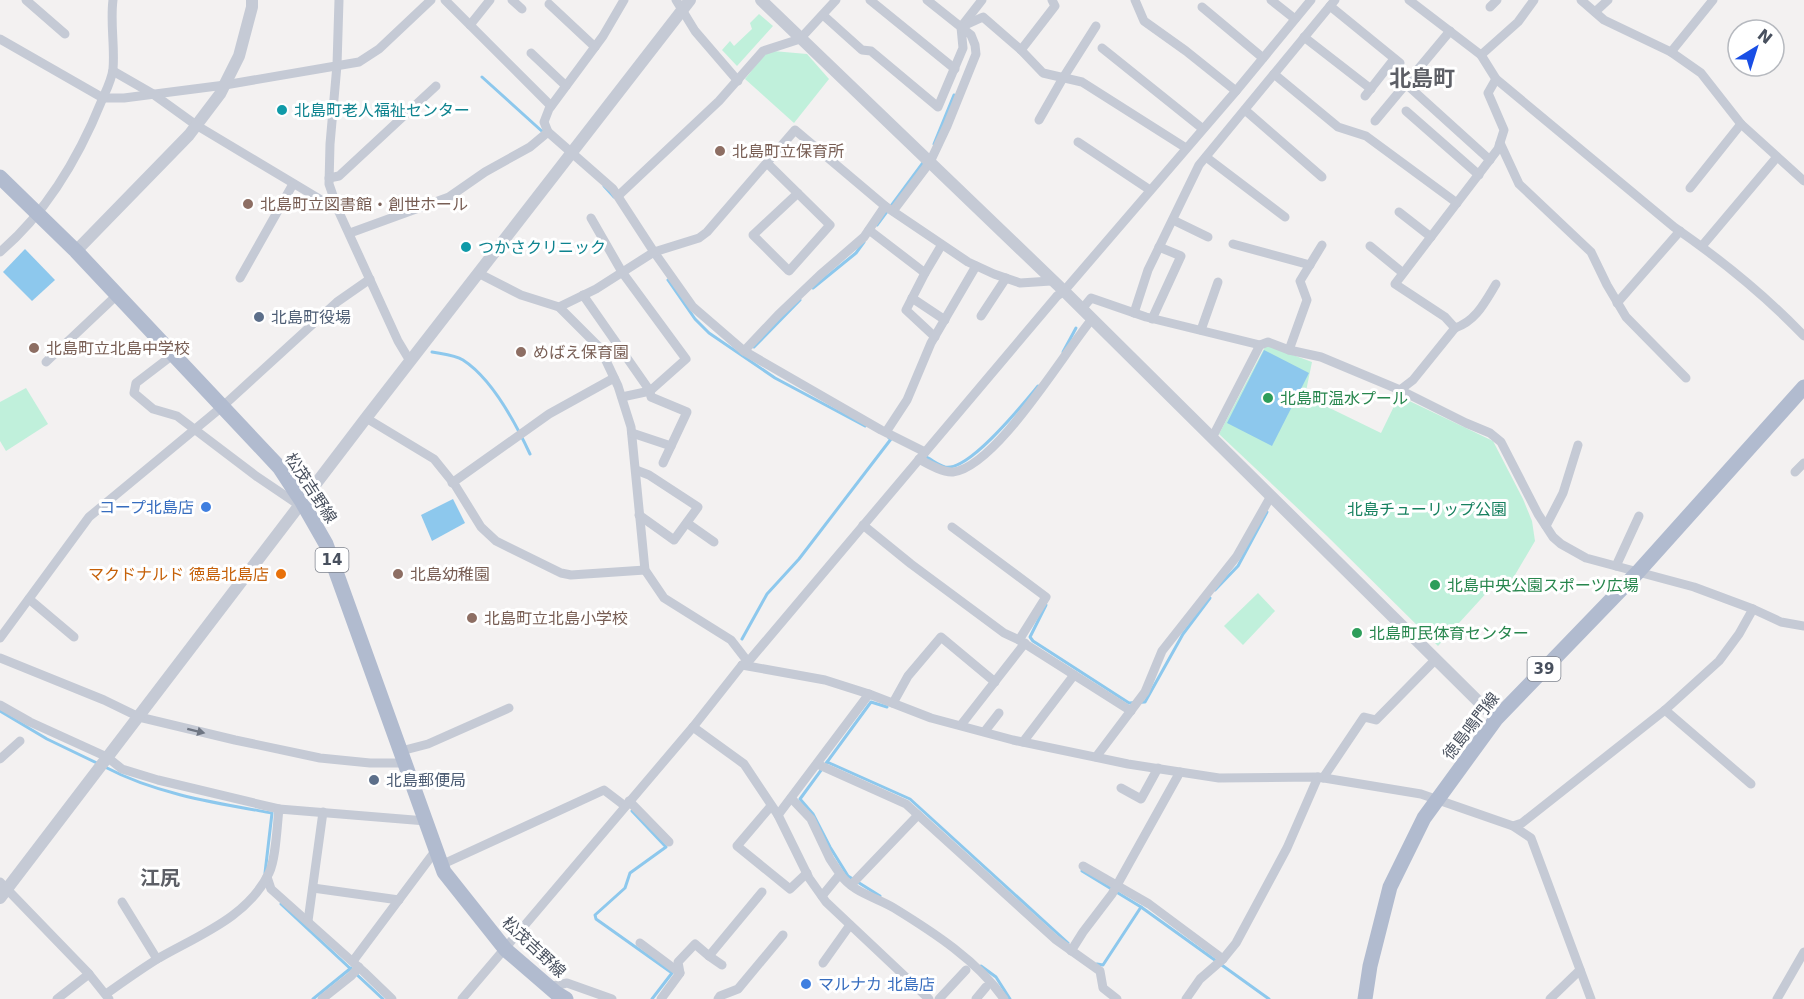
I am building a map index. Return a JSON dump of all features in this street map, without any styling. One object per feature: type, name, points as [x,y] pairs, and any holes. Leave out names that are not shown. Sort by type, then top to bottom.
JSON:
[{"type":"main road","name":"松茂吉野線","points":[[0,177],[76,251],[279,467],[326,544],[444,872],[506,950],[566,999]]},
{"type":"main road","name":"徳島鳴門線","points":[[1365,999],[1370,966],[1390,887],[1424,818],[1496,719],[1638,572],[1804,387]]},
{"type":"street","points":[[26,0],[65,34]]},
{"type":"street","points":[[0,252],[26,229],[52,195],[86,138],[113,71],[111,16],[113,0]]},
{"type":"street","points":[[76,251],[196,125],[225,85],[239,56],[252,0]]},
{"type":"street","points":[[339,0],[338,65],[329,178],[338,210],[398,341],[410,361]]},
{"type":"street","points":[[0,39],[103,98],[153,94],[225,85],[359,62],[370,57],[431,0]]},
{"type":"street","points":[[445,0],[551,106]]},
{"type":"street","points":[[470,25],[490,0]]},
{"type":"street","points":[[512,0],[522,9]]},
{"type":"street","points":[[624,0],[595,47],[551,106],[544,122],[548,132],[618,196],[693,307],[744,351],[886,432],[949,473],[964,470],[981,458],[1016,421],[1092,319]]},
{"type":"street","points":[[761,0],[1064,291],[1496,719]]},
{"type":"street","points":[[618,196],[738,81],[763,51],[800,39],[836,0]]},
{"type":"street","points":[[870,0],[955,69]]},
{"type":"street","points":[[744,351],[872,232],[930,162],[976,54],[971,35],[927,0]]},
{"type":"street","points":[[823,15],[862,50],[871,51],[938,107],[963,48],[962,27],[982,0]]},
{"type":"street","points":[[1021,50],[1055,6],[1052,0]]},
{"type":"street","points":[[1135,0],[1144,21],[1236,91]]},
{"type":"street","points":[[1271,0],[1295,19]]},
{"type":"street","points":[[462,999],[506,950],[1057,296],[1064,291],[1236,91],[1311,0]]},
{"type":"street","points":[[1408,0],[1481,55],[1496,79],[1680,231],[1702,246],[1782,313],[1804,336]]},
{"type":"street","points":[[1481,55],[1518,22],[1534,0]]},
{"type":"street","points":[[1581,0],[1604,20],[1671,52],[1701,73],[1742,124],[1804,181]]},
{"type":"street","points":[[1595,12],[1608,0]]},
{"type":"street","points":[[1671,52],[1713,0]]},
{"type":"street","points":[[279,809],[271,870],[248,901],[231,918],[157,959],[108,997],[89,974],[2,890],[139,717],[683,3],[695,31],[738,81]]},
{"type":"street","points":[[1134,313],[1148,270],[1199,165],[1245,110],[1304,37],[1332,3],[1397,61],[1368,92],[1304,37]]},
{"type":"street","points":[[549,4],[595,47]]},
{"type":"street","points":[[1202,7],[1263,58]]},
{"type":"street","points":[[962,27],[984,17],[1043,73],[1083,82],[1186,148]]},
{"type":"street","points":[[1039,120],[1096,26]]},
{"type":"street","points":[[1375,121],[1449,31]]},
{"type":"street","points":[[1102,48],[1203,129]]},
{"type":"street","points":[[531,53],[566,86]]},
{"type":"street","points":[[113,71],[153,94],[196,125],[338,210]]},
{"type":"street","points":[[1274,74],[1338,127],[1366,136],[1457,203]]},
{"type":"street","points":[[1455,328],[1445,317],[1395,284],[1498,149],[1504,130],[1488,93],[1496,79]]},
{"type":"street","points":[[1406,84],[1490,160]]},
{"type":"street","points":[[329,178],[339,176],[436,86]]},
{"type":"street","points":[[1245,110],[1322,177]]},
{"type":"street","points":[[1406,111],[1479,175]]},
{"type":"street","points":[[1690,188],[1742,124]]},
{"type":"street","points":[[559,307],[654,252],[699,238],[708,232],[795,130],[889,209],[941,246],[976,266],[1020,283],[1051,280]]},
{"type":"street","points":[[350,233],[449,197],[485,172],[530,147],[548,132]]},
{"type":"street","points":[[1078,142],[1150,190]]},
{"type":"street","points":[[1500,143],[1519,184],[1592,252],[1626,317],[1686,378]]},
{"type":"street","points":[[1206,157],[1285,217]]},
{"type":"street","points":[[1702,246],[1777,157]]},
{"type":"street","points":[[767,163],[830,225],[789,271],[753,235],[798,194]]},
{"type":"street","points":[[240,278],[293,184]]},
{"type":"street","points":[[1399,212],[1431,237]]},
{"type":"street","points":[[591,218],[622,272],[686,359],[650,391],[621,397]]},
{"type":"street","points":[[1173,220],[1208,237]]},
{"type":"street","points":[[1617,303],[1680,231]]},
{"type":"street","points":[[872,232],[925,273]]},
{"type":"street","points":[[1233,244],[1310,265]]},
{"type":"street","points":[[1289,350],[1306,300],[1300,281],[1322,245]]},
{"type":"street","points":[[935,337],[906,310],[941,246]]},
{"type":"street","points":[[1370,246],[1403,273]]},
{"type":"street","points":[[1152,319],[1181,256],[1159,247]]},
{"type":"street","points":[[886,432],[907,400],[931,343],[976,266]]},
{"type":"street","points":[[478,273],[521,295],[559,307],[600,348],[614,378],[632,433],[645,570],[664,598],[731,640],[745,664],[825,680],[931,718],[1023,742],[1219,778],[1321,778],[1387,787],[1438,799],[1513,826],[1531,838],[1591,999]]},
{"type":"street","points":[[981,316],[1006,278]]},
{"type":"street","points":[[0,638],[89,517],[223,406],[337,302],[370,279]]},
{"type":"street","points":[[1201,330],[1218,282]]},
{"type":"street","points":[[1400,390],[1413,380],[1455,328],[1467,324],[1480,310],[1496,284]]},
{"type":"street","points":[[46,362],[117,295]]},
{"type":"street","points":[[583,295],[650,391],[651,397],[687,412],[663,463]]},
{"type":"street","points":[[912,298],[945,320]]},
{"type":"street","points":[[1082,309],[1091,298],[1152,319],[1260,345],[1268,342],[1289,350],[1321,357],[1400,390],[1490,433],[1501,442],[1546,526],[1561,544],[1586,558],[1695,587],[1781,622],[1804,626]]},
{"type":"street","points":[[1212,438],[1260,345]]},
{"type":"street","points":[[174,354],[136,383],[134,393],[153,409],[177,416],[256,477],[301,504]]},
{"type":"street","points":[[452,483],[549,414],[614,378]]},
{"type":"street","points":[[366,418],[434,459],[481,527],[496,541],[561,573],[571,575],[645,570]]},
{"type":"street","points":[[632,433],[671,446]]},
{"type":"street","points":[[1546,526],[1563,493],[1578,445]]},
{"type":"street","points":[[1795,471],[1804,463]]},
{"type":"street","points":[[636,470],[649,475],[698,507],[674,540],[639,515]]},
{"type":"street","points":[[1096,757],[1145,692],[1161,651],[1237,556],[1271,496]]},
{"type":"street","points":[[1616,566],[1639,516]]},
{"type":"street","points":[[687,523],[714,542]]},
{"type":"street","points":[[863,525],[1004,633],[1131,711]]},
{"type":"street","points":[[952,527],[1046,597],[1022,642],[995,682],[961,725]]},
{"type":"street","points":[[29,599],[74,637]]},
{"type":"street","points":[[1513,826],[1522,823],[1665,710],[1719,661],[1739,634],[1753,609]]},
{"type":"street","points":[[893,703],[908,676],[941,637],[995,682]]},
{"type":"street","points":[[0,658],[104,700],[139,717],[320,758],[370,763],[403,757],[509,708]]},
{"type":"street","points":[[1186,999],[1200,979],[1223,959],[1236,943],[1271,879],[1321,778],[1364,717],[1376,720],[1436,660]]},
{"type":"street","points":[[1023,742],[1074,675]]},
{"type":"street","points":[[778,815],[869,694]]},
{"type":"street","points":[[0,705],[103,763],[158,780],[279,809],[426,821]]},
{"type":"street","points":[[1665,710],[1751,784]]},
{"type":"street","points":[[986,731],[999,713]]},
{"type":"street","points":[[693,727],[744,764],[778,815],[807,873],[822,896],[929,999]]},
{"type":"street","points":[[0,759],[20,741]]},
{"type":"street","points":[[817,764],[906,804],[1055,939],[1100,971],[1103,988],[1117,999]]},
{"type":"street","points":[[1121,788],[1141,799],[1158,768]]},
{"type":"street","points":[[1071,951],[1118,885],[1180,772]]},
{"type":"street","points":[[441,865],[604,790],[627,804],[669,842]]},
{"type":"street","points":[[791,798],[811,819],[830,859],[851,885],[870,898],[892,907],[939,939],[987,975],[1004,999]]},
{"type":"street","points":[[771,806],[737,846],[790,888],[807,873]]},
{"type":"street","points":[[308,921],[323,812]]},
{"type":"street","points":[[851,885],[918,815]]},
{"type":"street","points":[[322,999],[351,976],[356,964],[399,900],[436,850]]},
{"type":"street","points":[[1083,866],[1149,904],[1223,959]]},
{"type":"street","points":[[822,896],[840,874]]},
{"type":"street","points":[[267,877],[270,889],[356,964],[392,999]]},
{"type":"street","points":[[313,888],[399,900]]},
{"type":"street","points":[[709,956],[762,892]]},
{"type":"street","points":[[122,902],[157,959]]},
{"type":"street","points":[[823,963],[850,925]]},
{"type":"street","points":[[718,999],[720,996],[738,990],[783,935]]},
{"type":"street","points":[[640,943],[680,973]]},
{"type":"street","points":[[661,999],[680,973],[678,962],[695,944],[722,965]]},
{"type":"street","points":[[1776,999],[1804,952]]},
{"type":"street","points":[[939,999],[966,970]]},
{"type":"street","points":[[1550,999],[1580,970]]},
{"type":"street","points":[[57,999],[89,974]]},
{"type":"street","points":[[549,987],[567,983],[612,999]]},
{"type":"street","points":[[976,999],[986,987]]},
{"type":"green space","points":[[759,14],[773,26],[737,66],[722,50],[730,41],[734,46],[752,29],[750,23]]},
{"type":"green space","points":[[773,51],[807,54],[829,79],[794,123],[745,79],[764,55]]},
{"type":"green space","name":"北島チューリップ公園","points":[[1266,345],[1312,362],[1305,396],[1381,433],[1399,396],[1493,441],[1523,499],[1532,521],[1535,541],[1512,580],[1501,577],[1438,646],[1327,536],[1219,434]]},
{"type":"green space","points":[[26,388],[48,424],[6,451],[0,441],[0,402]]},
{"type":"green space","points":[[1258,593],[1275,611],[1243,645],[1224,626]]},
{"type":"water","points":[[25,249],[55,280],[32,301],[3,272]]},
{"type":"water","name":"北島町温水プール","points":[[1264,350],[1309,373],[1272,446],[1227,423]]},
{"type":"water","points":[[453,499],[465,523],[432,541],[421,515]]},
{"type":"waterway","points":[[482,77],[545,134]]},
{"type":"waterway","points":[[934,144],[954,95]]},
{"type":"waterway","points":[[877,225],[925,160]]},
{"type":"waterway","points":[[604,186],[614,197]]},
{"type":"waterway","points":[[813,288],[856,253],[864,242]]},
{"type":"waterway","points":[[668,280],[695,319],[709,333],[775,378],[865,426]]},
{"type":"waterway","points":[[754,347],[800,300]]},
{"type":"waterway","points":[[1063,352],[1076,328]]},
{"type":"waterway","points":[[432,352],[460,358],[483,378],[510,416],[530,454]]},
{"type":"waterway","points":[[924,456],[945,467],[955,466],[968,459],[995,435],[1038,386]]},
{"type":"waterway","points":[[742,639],[767,594],[799,559],[891,439],[889,438]]},
{"type":"waterway","points":[[1215,590],[1238,566],[1267,512]]},
{"type":"waterway","points":[[1046,605],[1030,637],[1033,641],[1129,703],[1145,702],[1183,634],[1210,598]]},
{"type":"waterway","points":[[880,896],[848,876],[813,814],[800,799],[871,702],[887,707]]},
{"type":"waterway","points":[[0,711],[47,739],[99,764]]},
{"type":"waterway","points":[[827,762],[910,799],[1068,943]]},
{"type":"waterway","points":[[105,767],[165,791],[272,813],[265,873]]},
{"type":"waterway","points":[[632,811],[666,847],[630,873],[625,888],[595,915],[596,919],[672,973],[652,999]]},
{"type":"waterway","points":[[1082,871],[1141,907],[1269,999]]},
{"type":"waterway","points":[[281,904],[383,999]]},
{"type":"waterway","points":[[1097,964],[1103,965],[1141,907]]},
{"type":"waterway","points":[[981,966],[996,977],[1010,999]]},
{"type":"waterway","points":[[313,999],[351,968]]},
{"type":"place","name":"北島町老人福祉センター","points":[[282,110]]},
{"type":"place","name":"北島町立保育所","points":[[720,151]]},
{"type":"place","name":"北島町立図書館・創世ホール","points":[[248,204]]},
{"type":"place","name":"つかさクリニック","points":[[466,247]]},
{"type":"place","name":"北島町役場","points":[[259,317]]},
{"type":"place","name":"北島町立北島中学校","points":[[34,348]]},
{"type":"place","name":"めばえ保育園","points":[[521,352]]},
{"type":"place","name":"北島町温水プール","points":[[1268,398]]},
{"type":"place","name":"コープ北島店","points":[[206,507]]},
{"type":"place","name":"マクドナルド 徳島北島店","points":[[281,574]]},
{"type":"place","name":"北島幼稚園","points":[[398,574]]},
{"type":"place","name":"北島中央公園スポーツ広場","points":[[1435,585]]},
{"type":"place","name":"北島町立北島小学校","points":[[472,618]]},
{"type":"place","name":"北島町民体育センター","points":[[1357,633]]},
{"type":"place","name":"北島郵便局","points":[[374,780]]},
{"type":"place","name":"マルナカ 北島店","points":[[806,984]]},
{"type":"district","name":"北島町","points":[[1422,78]]},
{"type":"district","name":"江尻","points":[[160,878]]}]
